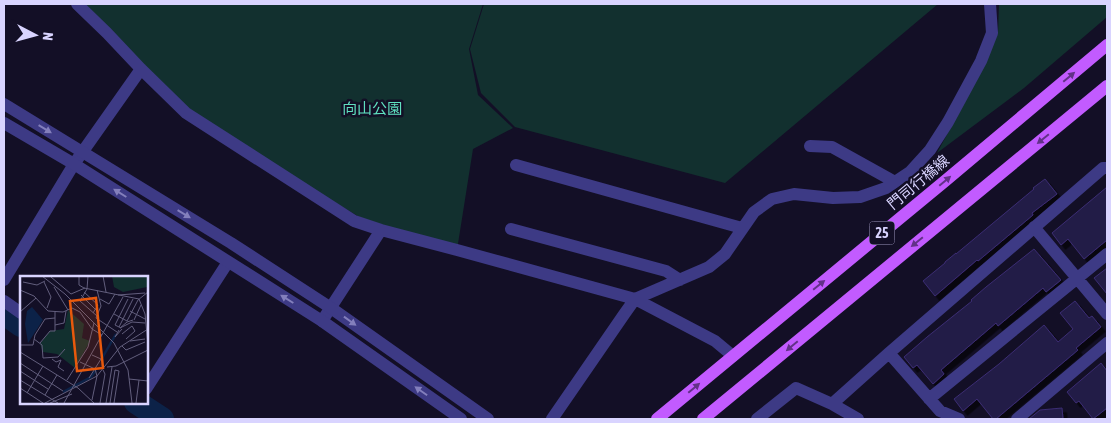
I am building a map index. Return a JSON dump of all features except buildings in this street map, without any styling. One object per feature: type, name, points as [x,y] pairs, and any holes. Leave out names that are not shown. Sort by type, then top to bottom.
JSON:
[{"type":"main road","name":"門司行橋線","points":[[656,419],[946,181],[1107,45]]},
{"type":"main road","name":"25","points":[[704,419],[1107,86]]},
{"type":"street","points":[[77,4],[186,113],[354,221],[635,300],[715,341],[733,356]]},
{"type":"street","points":[[552,419],[624,313],[635,300],[709,267],[725,254],[754,212],[772,199],[794,194],[834,198],[860,196],[886,188],[910,172],[930,150],[948,122],[981,61],[992,33],[990,4]]},
{"type":"street","points":[[4,280],[74,164],[141,69]]},
{"type":"street","points":[[4,104],[231,243],[331,308],[488,419]]},
{"type":"street","points":[[4,123],[74,164],[322,322],[460,419]]},
{"type":"street","points":[[810,146],[832,146],[895,182]]},
{"type":"street","points":[[516,165],[742,228]]},
{"type":"street","points":[[832,404],[1034,227],[1103,168],[1107,168]]},
{"type":"street","points":[[1034,227],[1107,314]]},
{"type":"street","points":[[511,229],[666,271],[680,280]]},
{"type":"street","points":[[322,322],[381,230]]},
{"type":"street","points":[[930,399],[1107,254]]},
{"type":"street","points":[[148,386],[228,262]]},
{"type":"street","points":[[4,301],[20,312]]},
{"type":"street","points":[[1017,419],[1107,343]]},
{"type":"street","points":[[889,353],[940,411],[959,419]]},
{"type":"street","points":[[757,419],[796,388],[832,404],[858,419]]},
{"type":"green space","name":"向山公園","points":[[77,4],[483,4],[469,49],[478,95],[513,128],[473,149],[457,250],[381,230],[186,113]]},
{"type":"green space","points":[[484,4],[938,4],[725,183],[515,127],[481,93],[470,49]]},
{"type":"green space","points":[[999,4],[1107,4],[1107,17],[1024,88],[937,153],[970,92],[998,33]]},
{"type":"waterway","points":[[4,313],[20,324]]},
{"type":"waterway","points":[[138,403],[162,419]]}]
